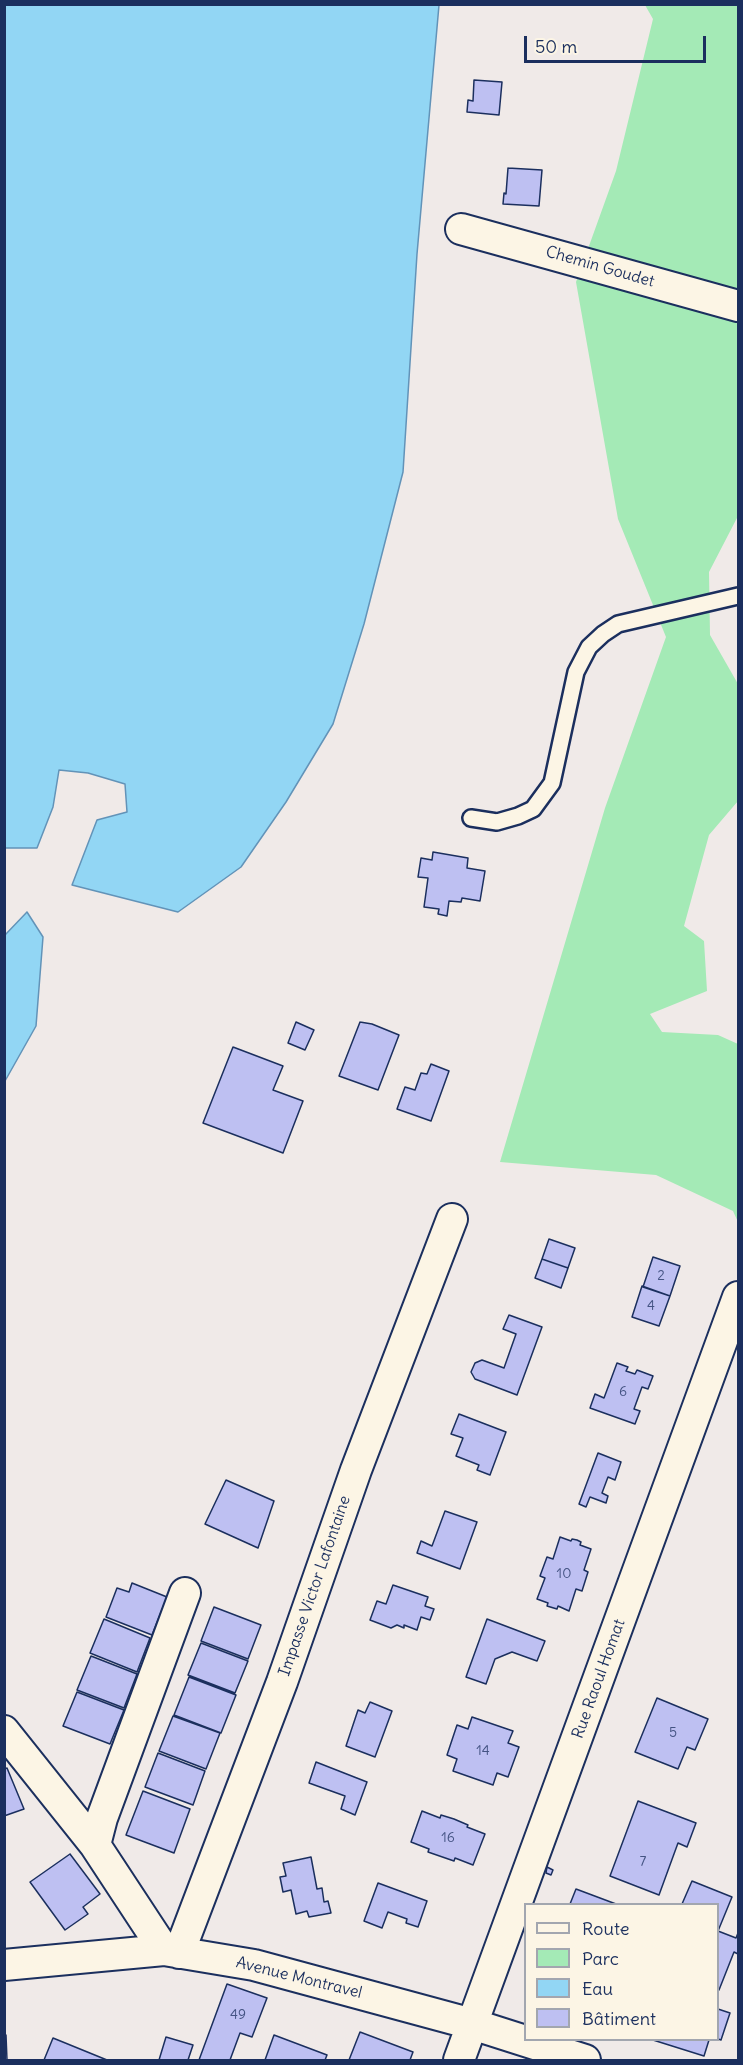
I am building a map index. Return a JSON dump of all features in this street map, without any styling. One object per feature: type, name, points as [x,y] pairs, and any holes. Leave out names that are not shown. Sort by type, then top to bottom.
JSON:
[{"type":"street","name":"Chemin Goudet","points":[[461,228],[738,306]]},
{"type":"street","name":"Impasse Victor Lafontaine","points":[[172,1951],[282,1682],[356,1470],[452,1219]]},
{"type":"street","name":"Rue Raoul Homat","points":[[459,2061],[738,1297]]},
{"type":"street","points":[[95,1845],[102,1818],[185,1593]]},
{"type":"street","points":[[4,1731],[95,1845],[172,1951]]},
{"type":"street","name":"Avenue Montravel","points":[[4,1965],[172,1951],[254,1965],[472,2024],[585,2061]]},
{"type":"lane","points":[[471,819],[497,822],[518,816],[533,809],[552,783],[576,672],[589,647],[603,634],[618,624],[738,596]]},
{"type":"green space","points":[[645,5],[738,5],[738,516],[709,572],[710,635],[738,684],[738,801],[709,835],[684,926],[704,941],[707,991],[650,1014],[662,1032],[718,1035],[738,1044],[738,1222],[733,1211],[656,1175],[500,1162],[605,808],[666,637],[618,519],[576,282],[616,171],[653,19]]},
{"type":"water","points":[[5,4],[439,5],[417,254],[403,472],[364,624],[333,724],[286,802],[241,867],[178,912],[72,885],[97,820],[127,812],[125,784],[88,773],[59,770],[53,807],[37,848],[5,848]]},
{"type":"water","points":[[27,912],[43,937],[36,1026],[5,1081],[5,935]]},
{"type":"building","points":[[474,80],[502,82],[499,115],[467,112],[468,100],[473,101]]},
{"type":"building","points":[[508,168],[542,170],[539,206],[503,204]]},
{"type":"building","points":[[433,852],[468,858],[467,868],[485,871],[480,901],[462,898],[461,902],[449,901],[447,916],[438,914],[439,909],[424,907],[428,878],[418,877],[421,858],[432,860]]},
{"type":"building","points":[[296,1022],[314,1030],[305,1050],[288,1043]]},
{"type":"building","points":[[360,1022],[372,1024],[399,1035],[378,1090],[339,1076]]},
{"type":"building","points":[[233,1047],[283,1066],[273,1090],[303,1101],[283,1153],[203,1123]]},
{"type":"building","points":[[431,1064],[449,1071],[431,1121],[397,1109],[405,1087],[415,1090],[421,1073],[427,1074]]},
{"type":"building","points":[[549,1239],[575,1248],[568,1268],[542,1259]]},
{"type":"building","points":[[653,1257],[680,1266],[670,1296],[643,1287]]},
{"type":"building","points":[[542,1259],[568,1268],[561,1288],[535,1278]]},
{"type":"building","points":[[642,1286],[670,1296],[659,1326],[632,1317]]},
{"type":"building","points":[[509,1315],[542,1327],[517,1395],[475,1379],[471,1372],[475,1363],[482,1360],[504,1368],[516,1334],[503,1329]]},
{"type":"building","points":[[617,1363],[628,1367],[626,1371],[635,1374],[637,1370],[653,1376],[648,1389],[642,1387],[634,1409],[640,1411],[635,1424],[590,1408],[595,1394],[604,1398]]},
{"type":"building","points":[[459,1414],[506,1432],[490,1475],[477,1470],[479,1465],[456,1456],[463,1438],[451,1434]]},
{"type":"building","points":[[598,1453],[621,1462],[615,1480],[608,1477],[602,1493],[608,1496],[606,1503],[590,1497],[586,1507],[579,1504]]},
{"type":"building","points":[[226,1480],[274,1501],[258,1548],[205,1524]]},
{"type":"building","points":[[445,1511],[477,1522],[460,1569],[417,1553],[421,1541],[432,1546]]},
{"type":"building","points":[[560,1537],[571,1541],[572,1539],[577,1540],[581,1542],[580,1545],[591,1549],[584,1570],[588,1572],[582,1591],[576,1589],[569,1611],[558,1606],[557,1609],[547,1606],[548,1603],[537,1599],[545,1578],[540,1576],[547,1557],[553,1559]]},
{"type":"building","points":[[132,1583],[167,1597],[152,1635],[106,1617],[117,1588],[129,1592]]},
{"type":"building","points":[[393,1585],[428,1597],[425,1606],[434,1609],[430,1620],[421,1617],[417,1630],[404,1625],[404,1628],[397,1625],[391,1628],[370,1620],[377,1601],[386,1604]]},
{"type":"building","points":[[214,1607],[261,1625],[248,1659],[201,1641]]},
{"type":"building","points":[[104,1619],[150,1638],[137,1672],[90,1653]]},
{"type":"building","points":[[487,1619],[545,1641],[537,1661],[512,1652],[495,1659],[486,1684],[466,1677]]},
{"type":"building","points":[[201,1643],[248,1661],[235,1693],[188,1675]]},
{"type":"building","points":[[91,1656],[137,1674],[124,1708],[77,1690]]},
{"type":"building","points":[[189,1677],[236,1695],[221,1733],[174,1715]]},
{"type":"building","points":[[77,1692],[124,1710],[110,1744],[63,1726]]},
{"type":"building","points":[[657,1698],[708,1719],[695,1750],[687,1747],[678,1769],[635,1752]]},
{"type":"building","points":[[370,1702],[392,1711],[375,1757],[346,1746],[358,1710],[365,1713]]},
{"type":"building","points":[[173,1716],[220,1733],[206,1769],[159,1751]]},
{"type":"building","points":[[472,1717],[513,1731],[508,1743],[519,1747],[508,1777],[497,1773],[493,1785],[453,1771],[457,1759],[447,1755],[457,1725],[468,1729]]},
{"type":"building","points":[[158,1753],[205,1771],[193,1805],[145,1787]]},
{"type":"building","points":[[316,1762],[367,1782],[355,1815],[341,1809],[345,1796],[309,1783]]},
{"type":"building","points":[[7,1768],[24,1809],[4,1816],[4,1769]]},
{"type":"building","points":[[143,1791],[190,1809],[174,1853],[126,1835]]},
{"type":"building","points":[[638,1801],[696,1823],[687,1847],[678,1843],[659,1895],[610,1876]]},
{"type":"building","points":[[422,1811],[440,1818],[441,1815],[454,1819],[485,1834],[473,1865],[428,1852],[429,1849],[411,1842]]},
{"type":"building","points":[[70,1854],[100,1894],[83,1907],[88,1914],[65,1930],[30,1882]]},
{"type":"building","points":[[311,1857],[317,1889],[322,1888],[324,1902],[328,1901],[331,1913],[309,1917],[307,1911],[296,1914],[291,1890],[283,1892],[280,1877],[286,1876],[283,1863]]},
{"type":"building","points":[[547,1867],[553,1870],[551,1875],[546,1873]]},
{"type":"building","points":[[692,1881],[732,1897],[719,1929],[719,1903],[682,1903]]},
{"type":"building","points":[[378,1883],[427,1901],[418,1927],[406,1923],[407,1919],[388,1912],[382,1928],[364,1921]]},
{"type":"building","points":[[576,1889],[613,1903],[570,1903]]},
{"type":"building","points":[[719,1931],[736,1938],[738,1933],[738,1954],[734,1952],[719,1990]]},
{"type":"building","points":[[227,1984],[267,1998],[252,2037],[240,2033],[230,2060],[199,2060]]},
{"type":"building","points":[[719,2009],[730,2013],[721,2040],[719,2039]]},
{"type":"building","points":[[360,2032],[413,2052],[410,2060],[349,2060]]},
{"type":"building","points":[[4,2035],[6,2035],[7,2060],[4,2060]]},
{"type":"building","points":[[274,2035],[327,2055],[325,2060],[265,2060]]},
{"type":"building","points":[[166,2037],[193,2045],[188,2060],[159,2060]]},
{"type":"building","points":[[53,2038],[107,2060],[44,2060]]},
{"type":"building","points":[[656,2041],[709,2041],[704,2056]]}]
